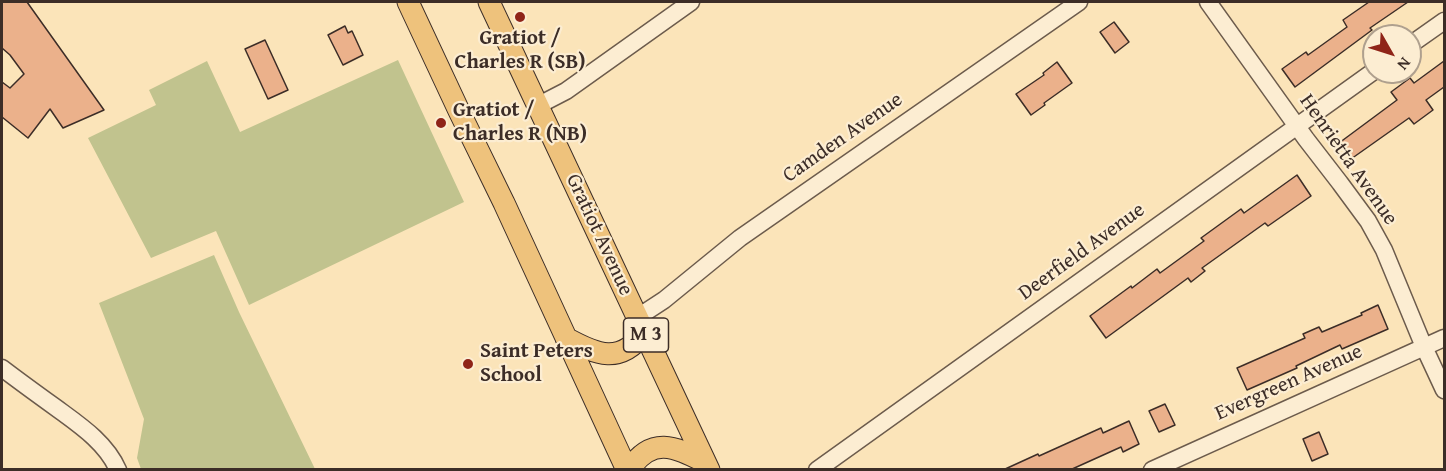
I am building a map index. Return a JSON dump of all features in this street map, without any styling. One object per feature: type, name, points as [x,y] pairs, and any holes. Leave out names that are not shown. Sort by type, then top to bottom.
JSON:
[{"type":"main road","points":[[408,2],[628,470],[639,456],[656,448],[685,452],[707,466]]},
{"type":"main road","name":"Gratiot Avenue","points":[[489,2],[707,466]]},
{"type":"main road","points":[[566,338],[595,351],[622,353],[638,340],[641,324]]},
{"type":"street","points":[[537,106],[566,91],[691,2]]},
{"type":"street","name":"Camden Avenue","points":[[641,324],[664,300],[740,238],[1079,2]]},
{"type":"street","name":"Henrietta Avenue","points":[[1208,2],[1296,126],[1368,221],[1384,250],[1444,390]]},
{"type":"street","points":[[1422,37],[1444,21]]},
{"type":"street","name":"Deerfield Avenue","points":[[817,470],[1362,79]]},
{"type":"street","name":"Evergreen Avenue","points":[[1152,470],[1444,338]]},
{"type":"street","points":[[2,368],[72,420],[102,446],[118,470]]},
{"type":"green space","points":[[398,60],[464,202],[249,305],[216,231],[151,258],[88,138],[156,105],[149,90],[207,61],[240,132]]},
{"type":"green space","points":[[214,255],[315,469],[141,469],[137,458],[144,419],[99,303]]},
{"type":"building","points":[[2,2],[27,2],[104,110],[63,128],[50,109],[28,138],[2,117],[2,82],[10,88],[24,74],[2,48]]},
{"type":"building","points":[[1369,2],[1408,2],[1376,24],[1362,24],[1362,37],[1295,87],[1282,69],[1306,52],[1308,55],[1347,27],[1343,20]]},
{"type":"building","points":[[1114,22],[1129,42],[1115,53],[1100,32]]},
{"type":"building","points":[[345,26],[348,33],[352,31],[363,55],[343,65],[328,35]]},
{"type":"building","points":[[265,40],[288,90],[268,99],[245,49]]},
{"type":"building","points":[[1444,61],[1444,87],[1426,100],[1433,110],[1414,124],[1409,118],[1351,159],[1339,143],[1397,100],[1391,92],[1402,84],[1422,84],[1422,77]]},
{"type":"building","points":[[1057,62],[1072,83],[1031,115],[1016,94],[1044,75],[1043,73]]},
{"type":"building","points":[[1297,175],[1311,196],[1268,226],[1265,223],[1202,268],[1205,271],[1191,282],[1188,278],[1106,338],[1090,316],[1157,269],[1160,273],[1204,241],[1201,238],[1241,209],[1244,213]]},
{"type":"building","points":[[1378,305],[1388,329],[1342,349],[1340,345],[1296,366],[1297,368],[1247,390],[1237,368],[1305,338],[1303,334],[1319,327],[1322,332],[1362,315],[1361,313]]},
{"type":"building","points":[[1165,404],[1175,425],[1159,432],[1149,411]]},
{"type":"building","points":[[1129,421],[1139,444],[1123,452],[1121,447],[1070,470],[1003,470],[1101,428],[1103,433]]},
{"type":"building","points":[[1319,432],[1328,454],[1312,461],[1303,439]]},
{"type":"place","name":"Gratiot / Charles R (SB)","points":[[520,17]]},
{"type":"place","name":"Gratiot / Charles R (NB)","points":[[441,123]]},
{"type":"place","name":"Saint Peters School","points":[[468,364]]}]
